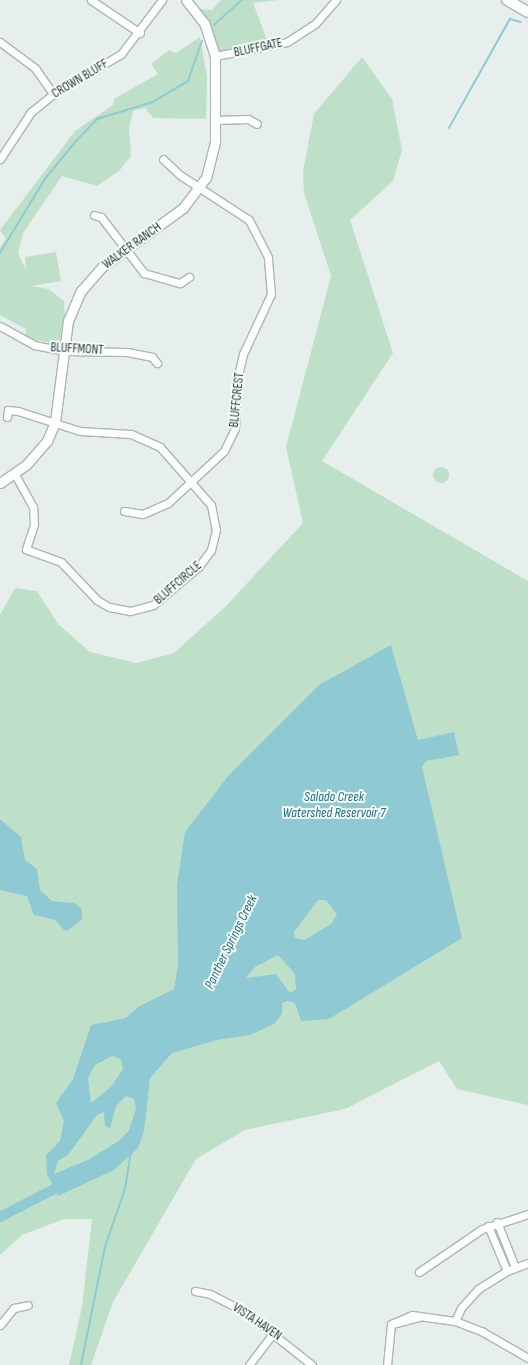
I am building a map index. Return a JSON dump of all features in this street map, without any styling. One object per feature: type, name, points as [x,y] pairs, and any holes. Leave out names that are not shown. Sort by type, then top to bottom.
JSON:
[{"type":"main road","points":[[507,0],[528,12]]},
{"type":"street","points":[[91,0],[140,33]]},
{"type":"street","name":"CROWN BLUFF","points":[[0,158],[2,149],[31,112],[53,94],[121,54],[140,33],[162,0]]},
{"type":"street","name":"WALKER RANCH","points":[[0,483],[15,475],[47,441],[55,422],[68,321],[81,291],[103,266],[176,214],[199,187],[208,171],[216,120],[215,56],[204,23],[186,0]]},
{"type":"street","name":"BLUFFGATE","points":[[215,56],[276,46],[298,35],[326,14],[336,0]]},
{"type":"street","points":[[0,42],[35,68],[53,94]]},
{"type":"street","points":[[216,120],[248,120],[257,124]]},
{"type":"street","name":"BLUFFCREST","points":[[124,511],[137,515],[155,511],[194,482],[224,451],[233,434],[243,354],[268,304],[272,284],[265,248],[249,220],[199,187],[163,159]]},
{"type":"street","points":[[94,215],[101,217],[144,273],[154,278],[180,283],[189,277]]},
{"type":"street","name":"BLUFFMONT","points":[[0,326],[22,341],[65,351],[127,352],[152,357],[157,363]]},
{"type":"street","name":"BLUFFCIRCLE","points":[[7,417],[8,410],[18,411],[88,433],[123,433],[146,439],[166,452],[194,482],[215,516],[211,550],[204,561],[163,599],[141,610],[120,611],[97,600],[61,562],[26,549],[34,524],[33,507],[15,475]]},
{"type":"street","points":[[419,1272],[488,1226],[497,1222],[528,1214]]},
{"type":"street","points":[[497,1222],[515,1267]]},
{"type":"street","points":[[488,1226],[507,1270]]},
{"type":"street","points":[[498,1250],[506,1246]]},
{"type":"street","points":[[454,1321],[460,1308],[478,1289],[507,1270],[528,1263]]},
{"type":"street","name":"VISTA HAVEN","points":[[195,1291],[224,1300],[274,1332],[312,1365]]},
{"type":"street","points":[[0,1325],[14,1308],[28,1305]]},
{"type":"street","points":[[387,1365],[392,1324],[419,1317],[454,1321],[483,1332],[528,1358]]},
{"type":"street","points":[[249,1365],[274,1332]]},
{"type":"green space","points":[[221,0],[278,0],[253,3],[268,43],[219,53],[200,9],[212,10]]},
{"type":"green space","points":[[200,37],[207,77],[206,119],[153,118],[145,108],[133,111],[129,128],[131,156],[119,171],[97,186],[62,176],[23,233],[18,253],[26,270],[25,257],[56,252],[61,281],[31,286],[49,289],[64,301],[65,315],[59,344],[24,338],[26,329],[0,315],[0,247],[6,239],[0,230],[75,131],[113,105],[114,99],[158,74],[151,64],[169,50],[176,53]]},
{"type":"green space","points":[[362,57],[392,99],[402,150],[393,181],[350,220],[393,353],[322,461],[528,581],[528,1105],[457,1089],[439,1061],[345,1109],[245,1130],[196,1159],[113,1302],[91,1365],[69,1365],[82,1307],[92,1219],[64,1219],[22,1235],[0,1255],[0,615],[15,588],[37,591],[58,624],[90,652],[136,663],[174,653],[226,606],[303,523],[286,447],[331,276],[304,193],[303,171],[314,114]]},
{"type":"green space","points":[[441,467],[447,469],[449,475],[447,481],[441,483],[435,481],[433,475],[435,469]]},
{"type":"water","name":"Salado Creek Watershed Reservoir 7","points":[[391,645],[418,740],[454,732],[459,755],[426,761],[422,767],[462,938],[329,1019],[301,1021],[295,1003],[287,1001],[282,1003],[282,1014],[274,1024],[250,1035],[217,1040],[172,1053],[150,1078],[144,1131],[138,1148],[114,1170],[58,1196],[47,1174],[46,1155],[60,1141],[64,1121],[56,1103],[73,1079],[91,1025],[126,1018],[138,1007],[174,989],[178,966],[177,885],[185,832],[229,775],[319,685]],"holes":[[[318,900],[326,900],[337,914],[331,924],[304,940],[295,938],[294,932]],[[278,955],[295,974],[296,989],[290,993],[276,974],[246,978],[255,967]],[[112,1056],[121,1059],[123,1069],[111,1087],[91,1103],[88,1078],[95,1065]],[[126,1096],[134,1099],[136,1109],[129,1130],[120,1140],[90,1159],[54,1174],[58,1161],[68,1155],[97,1115],[104,1112],[105,1126],[110,1128],[116,1106]]]},
{"type":"water","points":[[0,819],[21,837],[25,860],[37,869],[40,890],[52,901],[74,903],[82,909],[82,919],[69,930],[65,931],[55,920],[34,915],[27,896],[0,890]]},
{"type":"waterway","points":[[214,25],[242,0]]},
{"type":"waterway","points":[[449,128],[510,19],[521,22]]},
{"type":"waterway","points":[[0,253],[45,179],[76,141],[97,119],[153,102],[188,81],[202,41]]},
{"type":"waterway","points":[[81,1365],[105,1247],[125,1189],[131,1153]]},
{"type":"waterway","name":"Panther Springs Creek","points":[[0,1217],[66,1183]]}]
